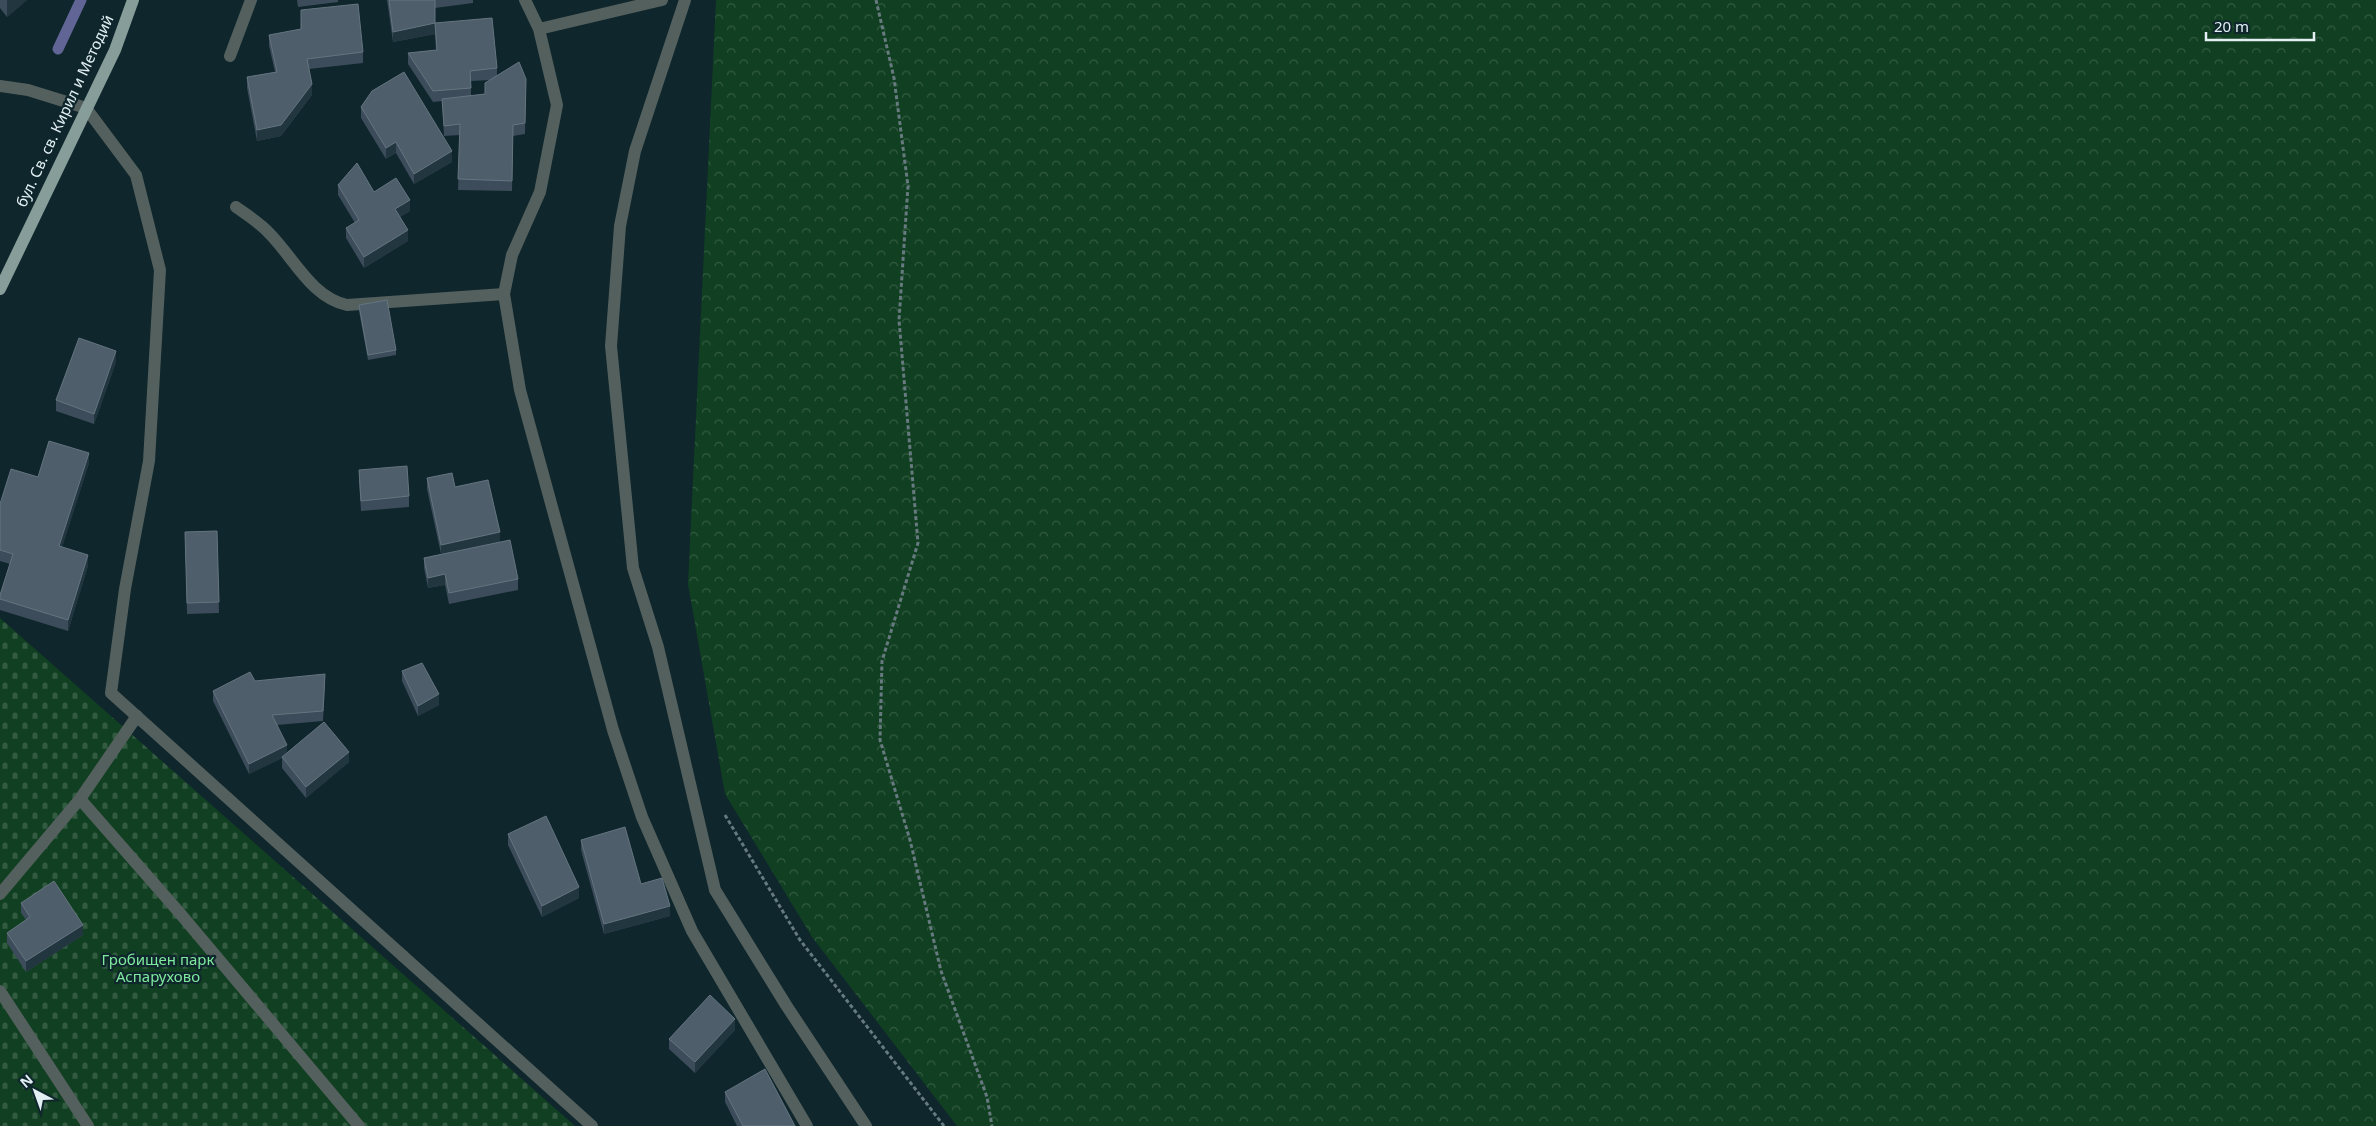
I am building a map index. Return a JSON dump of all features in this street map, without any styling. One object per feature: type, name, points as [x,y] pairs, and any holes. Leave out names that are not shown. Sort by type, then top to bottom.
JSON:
[{"type":"main road","name":"бул. Св. св. Кирил и Методий","points":[[0,289],[115,50],[132,0]]},
{"type":"street","points":[[230,56],[251,0]]},
{"type":"street","points":[[525,0],[539,29],[557,105],[540,192],[512,255],[504,294],[520,390],[613,730],[642,817],[692,931],[807,1126]]},
{"type":"street","points":[[539,29],[662,0]]},
{"type":"street","points":[[685,0],[635,151],[620,226],[611,346],[633,568],[658,646],[715,890],[786,1005],[866,1126]]},
{"type":"street","points":[[0,86],[28,90],[86,108],[136,175],[160,270],[149,461],[125,589],[111,693],[592,1126]]},
{"type":"street","points":[[236,207],[268,232],[319,293],[334,302],[347,305],[504,294]]},
{"type":"street","points":[[0,894],[80,799],[137,716]]},
{"type":"street","points":[[80,799],[178,911],[359,1126]]},
{"type":"street","points":[[0,990],[88,1126]]},
{"type":"path","points":[[876,0],[894,78],[908,186],[899,320],[918,543],[882,661],[880,740],[910,840],[941,971],[987,1097],[992,1126]]},
{"type":"path","points":[[720,806],[800,940],[944,1126]]},
{"type":"green space","points":[[716,0],[2376,0],[2376,1126],[957,1126],[812,937],[725,794],[688,584]]},
{"type":"green space","name":"Гробищен парк Аспарухово","points":[[0,618],[575,1126],[0,1126]]},
{"type":"building","points":[[389,0],[435,0],[435,23],[393,32]]},
{"type":"building","points":[[358,4],[363,52],[307,59],[312,84],[281,125],[257,130],[247,77],[277,72],[269,35],[301,29],[301,10]]},
{"type":"building","points":[[492,18],[497,68],[470,71],[471,88],[433,91],[408,53],[437,50],[435,23]]},
{"type":"building","points":[[519,62],[526,79],[525,123],[513,125],[512,181],[458,179],[460,124],[444,126],[442,99],[485,94],[485,83]]},
{"type":"building","points":[[404,72],[452,151],[414,174],[396,142],[386,148],[361,107],[372,91]]},
{"type":"building","points":[[357,163],[374,192],[396,178],[410,200],[395,209],[408,230],[364,257],[346,228],[359,220],[338,185]]},
{"type":"building","points":[[387,300],[396,350],[368,355],[359,305]]},
{"type":"building","points":[[79,338],[116,351],[94,414],[56,400]]},
{"type":"building","points":[[49,441],[89,453],[59,546],[88,555],[68,620],[0,599],[13,554],[0,550],[0,504],[11,469],[38,477]]},
{"type":"building","points":[[407,466],[409,496],[361,501],[359,470]]},
{"type":"building","points":[[452,473],[455,487],[488,480],[500,532],[441,545],[427,478]]},
{"type":"building","points":[[217,531],[219,602],[187,603],[185,532]]},
{"type":"building","points":[[510,540],[518,579],[449,593],[445,574],[428,578],[424,558]]},
{"type":"building","points":[[422,663],[439,694],[418,706],[402,671]]},
{"type":"building","points":[[250,672],[255,681],[325,674],[323,711],[272,715],[287,745],[249,764],[213,691]]},
{"type":"building","points":[[324,722],[349,752],[306,787],[282,757]]},
{"type":"building","points":[[546,816],[579,887],[542,906],[508,834]]},
{"type":"building","points":[[625,827],[641,884],[662,878],[670,906],[604,924],[581,840]]},
{"type":"building","points":[[54,881],[83,925],[26,961],[7,933],[30,917],[21,903]]},
{"type":"building","points":[[710,995],[735,1019],[695,1062],[669,1039]]},
{"type":"building","points":[[765,1069],[795,1126],[743,1126],[725,1092]]},
{"type":"waterway","points":[[58,49],[81,0]]}]
